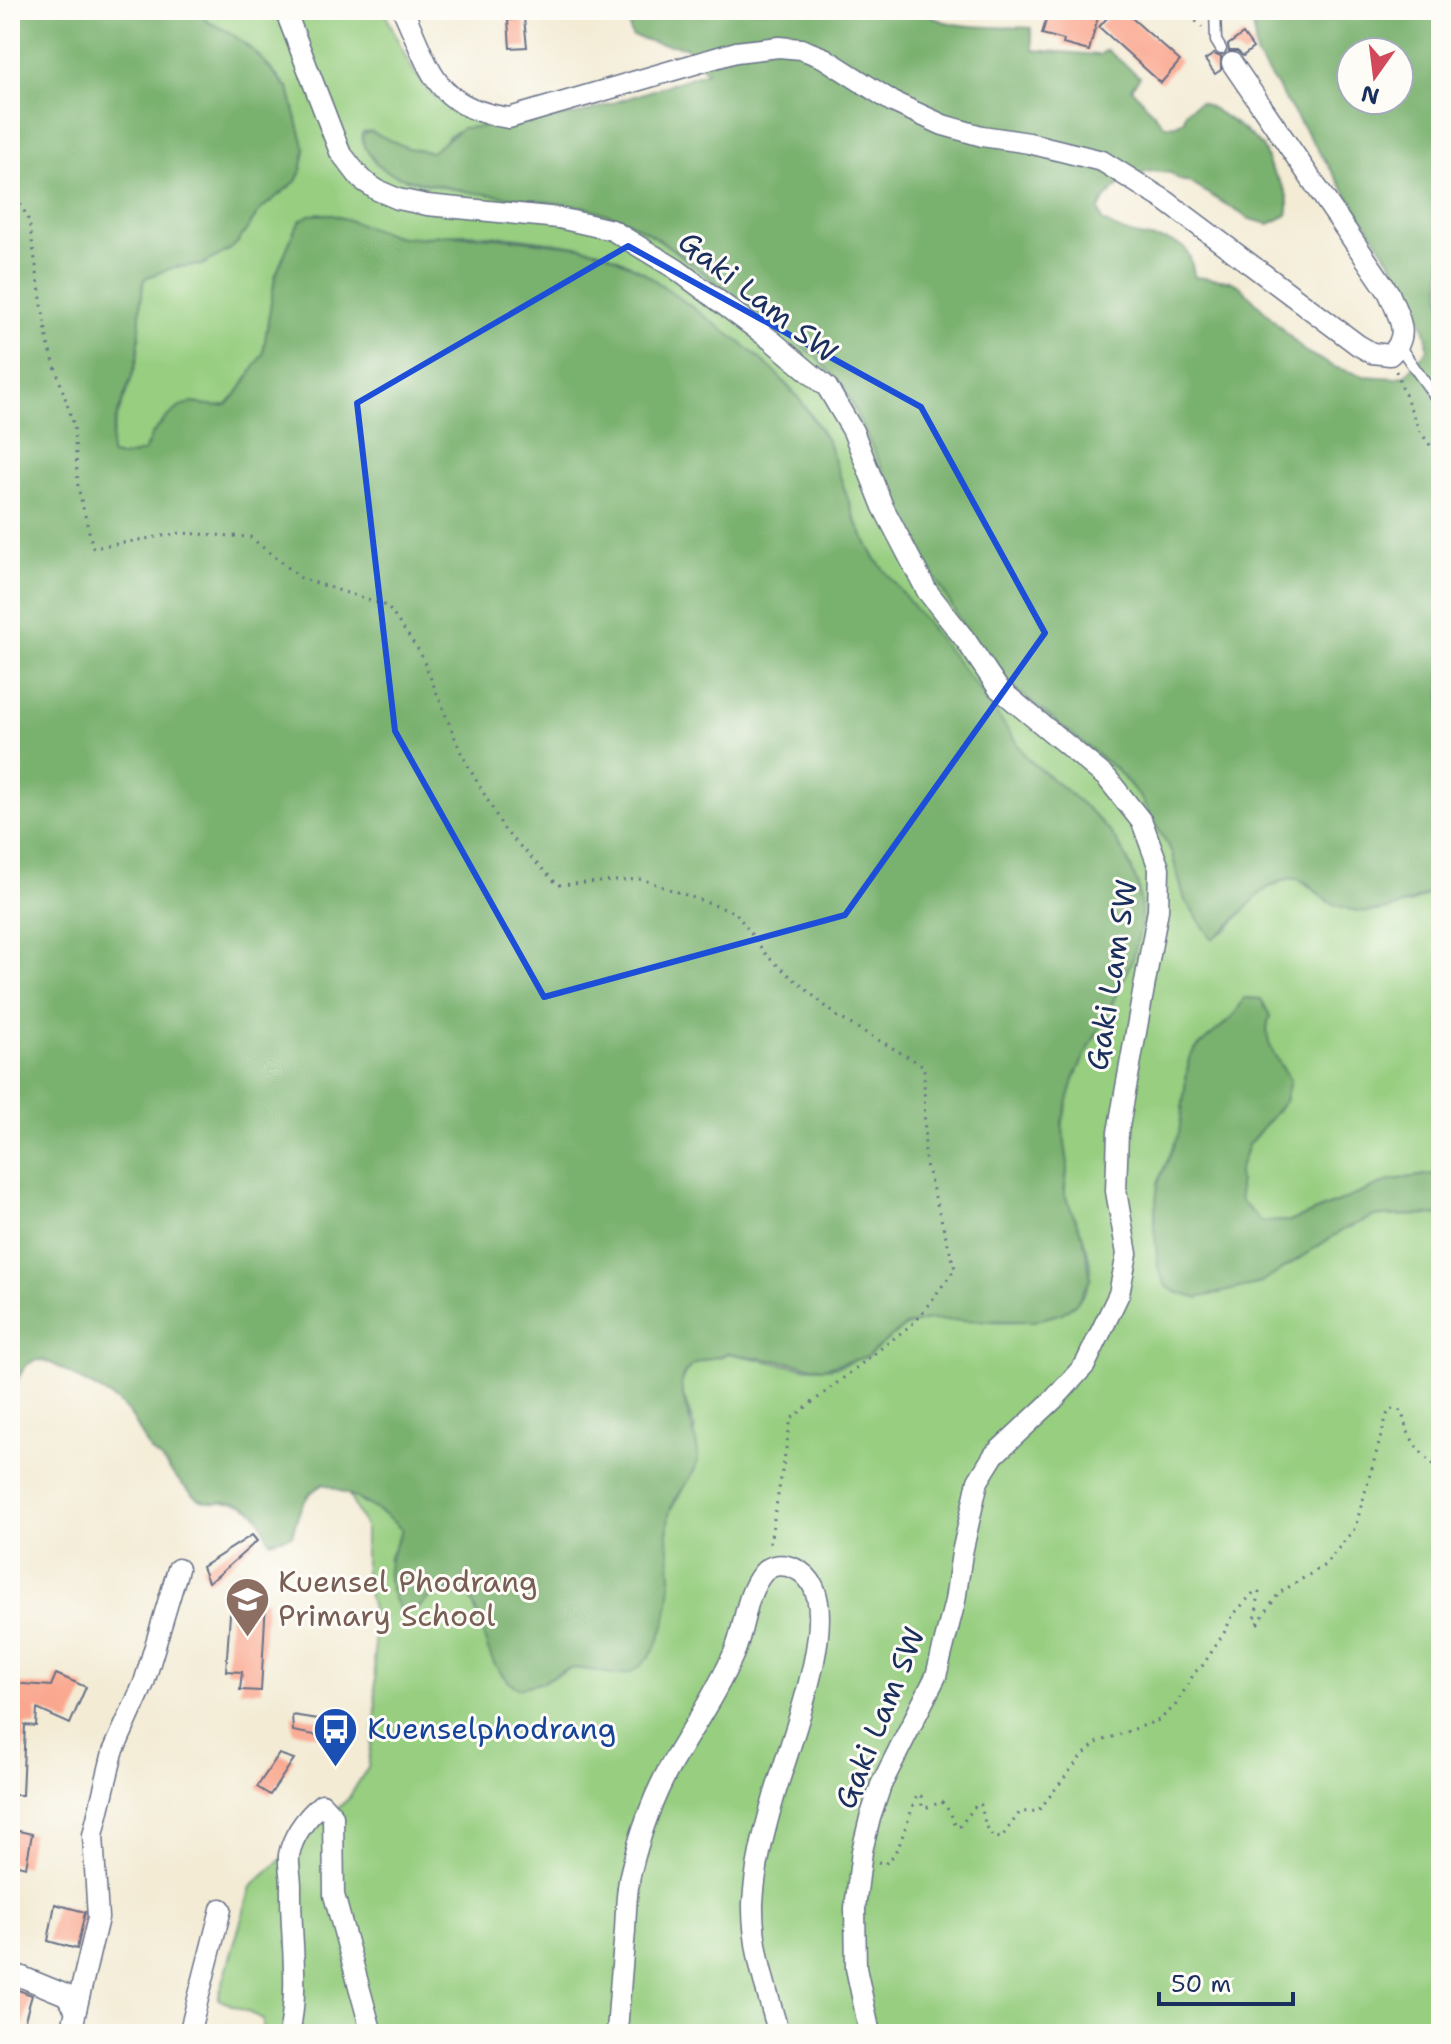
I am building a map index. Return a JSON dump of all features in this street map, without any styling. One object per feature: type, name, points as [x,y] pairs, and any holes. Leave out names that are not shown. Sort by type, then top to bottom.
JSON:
[{"type":"street","name":"Gaki Lam SW","points":[[285,10],[340,152],[355,173],[377,190],[412,203],[559,218],[612,230],[676,269],[771,340],[827,387],[853,431],[883,507],[927,591],[998,688],[1107,778],[1142,822],[1159,868],[1158,910],[1118,1132],[1116,1191],[1127,1254],[1119,1294],[1085,1365],[994,1455],[978,1481],[955,1601],[936,1676],[881,1785],[862,1853],[855,1908],[856,1968],[870,2034]]},
{"type":"street","points":[[403,10],[437,84],[459,103],[480,114],[509,118],[736,52],[779,47],[801,49],[824,58],[893,102],[943,125],[1102,161],[1166,201],[1358,345],[1372,353],[1395,351],[1403,329],[1389,293],[1223,51]]},
{"type":"street","points":[[617,2034],[630,1874],[648,1815],[670,1766],[706,1709],[735,1650],[754,1587],[764,1572],[775,1566],[796,1568],[808,1578],[816,1589],[820,1613],[818,1642],[809,1679],[759,1854],[753,1903],[757,1951],[779,2034]]},
{"type":"street","points":[[71,2034],[98,1918],[93,1835],[113,1752],[144,1683],[178,1569]]},
{"type":"street","points":[[289,2034],[294,2012],[295,1974],[289,1857],[296,1834],[322,1804],[333,1816],[334,1895],[372,2034]]},
{"type":"street","points":[[189,2034],[221,1909]]},
{"type":"street","points":[[10,1972],[66,1995],[76,2010]]},
{"type":"lane","points":[[1215,10],[1223,51]]},
{"type":"lane","points":[[1395,351],[1441,405]]},
{"type":"path","points":[[10,182],[29,221],[48,344],[74,426],[78,487],[93,548],[180,533],[250,537],[301,578],[387,606],[420,652],[462,755],[505,831],[558,885],[641,879],[736,913],[767,956],[838,1017],[924,1066],[925,1161],[955,1269],[916,1321],[791,1419],[764,1572]]},
{"type":"path","points":[[1395,351],[1419,430],[1441,460]]},
{"type":"path","points":[[862,1853],[881,1863],[889,1862],[900,1843],[917,1795],[921,1796],[925,1808],[942,1802],[956,1827],[977,1804],[981,1805],[992,1836],[1001,1838],[1020,1812],[1038,1811],[1048,1802],[1080,1758],[1096,1743],[1159,1720],[1175,1706],[1233,1615],[1255,1591],[1259,1593],[1255,1620],[1258,1623],[1279,1593],[1325,1565],[1355,1528],[1390,1409],[1398,1409],[1403,1414],[1409,1434],[1429,1461],[1441,1470]]},
{"type":"highlighted area","points":[[628,246],[921,407],[1045,633],[845,915],[544,997],[395,731],[357,403]]},
{"type":"green space","points":[[10,10],[192,10],[231,33],[257,54],[289,90],[305,150],[296,181],[261,209],[231,249],[202,265],[174,267],[145,278],[138,353],[113,429],[111,455],[122,457],[144,452],[152,434],[183,405],[227,405],[240,390],[263,354],[275,277],[295,229],[309,215],[330,214],[398,237],[496,237],[604,252],[643,272],[740,342],[773,370],[800,400],[828,442],[856,522],[874,557],[984,696],[1028,759],[1088,809],[1111,833],[1138,885],[1142,921],[1133,958],[1076,1073],[1062,1122],[1068,1164],[1064,1193],[1083,1237],[1091,1278],[1077,1302],[1062,1313],[1034,1321],[927,1320],[905,1326],[866,1357],[823,1368],[728,1353],[691,1367],[681,1384],[698,1456],[694,1471],[669,1515],[671,1583],[666,1619],[652,1653],[635,1670],[627,1673],[619,1675],[569,1669],[544,1681],[518,1688],[506,1679],[491,1657],[468,1593],[448,1589],[429,1598],[418,1608],[400,1611],[390,1588],[388,1570],[402,1530],[365,1503],[324,1484],[306,1499],[292,1535],[270,1541],[258,1517],[249,1508],[235,1502],[199,1499],[151,1451],[125,1409],[104,1392],[53,1364],[36,1361],[28,1364],[10,1400]]},
{"type":"green space","points":[[192,10],[384,10],[421,82],[447,106],[488,127],[459,130],[435,151],[423,153],[364,131],[366,149],[380,166],[397,176],[420,182],[464,191],[561,202],[627,221],[659,240],[815,355],[844,387],[985,656],[1014,688],[1117,770],[1141,798],[1171,851],[1185,900],[1212,938],[1227,930],[1262,890],[1290,878],[1301,880],[1327,901],[1357,911],[1410,904],[1441,888],[1441,1173],[1392,1180],[1292,1221],[1261,1222],[1240,1200],[1238,1173],[1248,1145],[1285,1101],[1290,1080],[1269,1042],[1267,1025],[1270,1016],[1261,999],[1244,998],[1232,1017],[1189,1058],[1179,1134],[1158,1183],[1154,1224],[1197,1297],[1261,1283],[1343,1230],[1374,1216],[1441,1215],[1441,2034],[263,2034],[263,2019],[218,1999],[251,1887],[348,1799],[368,1767],[376,1715],[373,1613],[365,1580],[365,1527],[348,1493],[388,1517],[403,1530],[388,1559],[418,1608],[441,1592],[468,1593],[498,1669],[518,1688],[546,1680],[571,1668],[626,1674],[636,1669],[671,1580],[667,1532],[669,1513],[685,1485],[695,1429],[680,1386],[691,1366],[708,1357],[728,1353],[800,1367],[840,1366],[854,1361],[915,1323],[948,1319],[1042,1319],[1062,1312],[1079,1300],[1091,1272],[1084,1240],[1065,1195],[1064,1116],[1076,1075],[1132,959],[1141,910],[1137,884],[1119,846],[1029,760],[969,677],[882,569],[861,533],[824,437],[805,407],[778,376],[747,348],[627,263],[595,250],[527,239],[458,234],[403,237],[318,213],[295,229],[275,277],[263,354],[240,390],[227,405],[192,403],[152,434],[144,452],[122,457],[111,455],[117,417],[138,353],[145,278],[174,267],[202,265],[238,242],[261,209],[296,181],[305,150],[289,89],[257,54],[231,33]]},
{"type":"green space","points":[[638,10],[923,10],[931,17],[958,24],[1031,28],[1033,50],[1099,55],[1107,50],[1140,77],[1131,88],[1165,126],[1184,120],[1186,111],[1200,102],[1250,135],[1264,149],[1270,167],[1285,191],[1288,208],[1287,215],[1269,224],[1250,219],[1171,173],[1150,171],[1123,180],[1103,201],[1099,210],[1102,221],[1129,233],[1183,247],[1190,257],[1195,277],[1230,281],[1240,286],[1304,351],[1334,367],[1364,376],[1395,378],[1406,375],[1428,349],[1419,312],[1401,277],[1256,55],[1252,10],[1441,10],[1441,888],[1392,908],[1371,912],[1344,908],[1325,899],[1301,880],[1288,879],[1266,889],[1212,939],[1185,900],[1171,851],[1141,798],[1117,770],[1014,688],[965,629],[924,558],[844,387],[817,358],[662,241],[627,221],[586,207],[470,192],[403,178],[376,163],[364,146],[362,134],[370,131],[408,148],[431,152],[462,128],[516,125],[583,113],[707,72],[686,47],[632,36],[630,22]]},
{"type":"green space","points":[[1244,998],[1261,999],[1270,1016],[1267,1025],[1269,1042],[1290,1080],[1285,1101],[1248,1145],[1238,1173],[1240,1200],[1261,1222],[1292,1221],[1392,1180],[1441,1173],[1441,1215],[1374,1216],[1343,1230],[1261,1283],[1197,1298],[1166,1286],[1158,1267],[1154,1224],[1158,1183],[1179,1133],[1189,1058],[1233,1016]]},
{"type":"building","points":[[1049,10],[1071,10],[1098,17],[1089,51],[1042,34]]},
{"type":"building","points":[[1114,10],[1123,10],[1180,61],[1161,83],[1099,27]]},
{"type":"building","points":[[524,18],[527,47],[510,48],[508,20]]},
{"type":"building","points":[[1243,34],[1253,48],[1243,56],[1237,51],[1229,51],[1228,45]]},
{"type":"building","points":[[1214,54],[1221,57],[1221,70],[1215,74],[1205,60]]},
{"type":"building","points":[[252,1535],[257,1541],[208,1582],[202,1567]]},
{"type":"building","points":[[238,1598],[266,1600],[261,1691],[240,1690],[242,1672],[226,1671],[230,1614],[237,1614]]},
{"type":"building","points":[[56,1674],[86,1687],[70,1724],[37,1709],[36,1726],[25,1725],[22,1795],[10,1795],[10,1683],[51,1686]]},
{"type":"building","points":[[292,1715],[344,1723],[341,1740],[293,1731]]},
{"type":"building","points":[[279,1754],[294,1759],[270,1795],[257,1787]]},
{"type":"building","points":[[10,1829],[32,1834],[26,1867],[10,1863]]},
{"type":"building","points":[[55,1904],[85,1912],[77,1949],[48,1941]]},
{"type":"building","points":[[10,1987],[32,1995],[22,2030],[10,2027]]},
{"type":"place","name":"Kuensel Phodrang Primary School","points":[[247,1638]]},
{"type":"place","name":"Kuenselphodrang","points":[[336,1768]]}]
